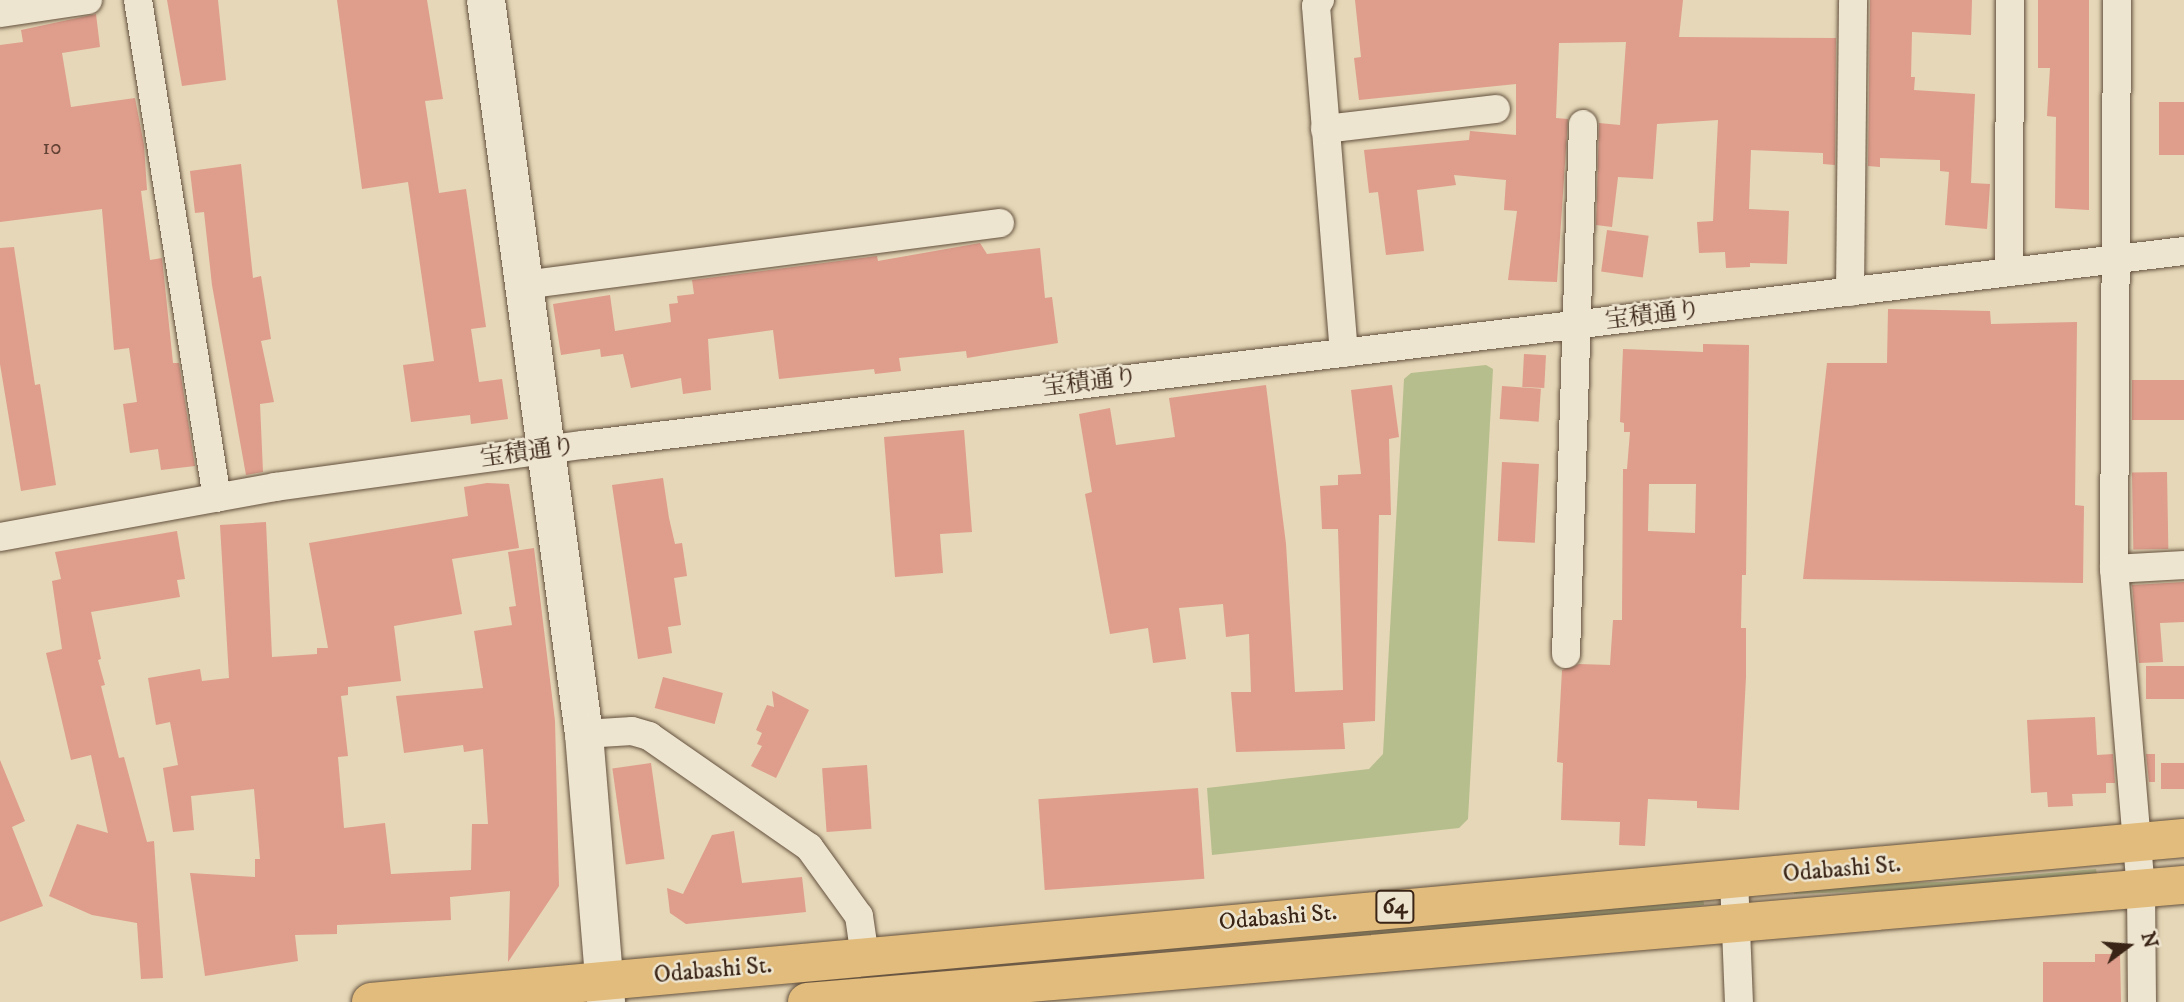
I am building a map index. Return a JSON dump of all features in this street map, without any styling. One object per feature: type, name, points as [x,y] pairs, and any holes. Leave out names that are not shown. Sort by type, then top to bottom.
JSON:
[{"type":"main road","name":"Odabashi St.","points":[[371,1002],[607,992],[865,957],[2184,838]]},
{"type":"main road","name":"Odabashi St.","points":[[807,1002],[2184,885]]},
{"type":"street","points":[[0,13],[88,0]]},
{"type":"street","points":[[138,0],[217,498]]},
{"type":"street","points":[[486,0],[584,734],[607,992]]},
{"type":"street","points":[[1320,0],[1316,6],[1344,353]]},
{"type":"street","points":[[1850,292],[1853,0]]},
{"type":"street","points":[[2009,272],[2010,0]]},
{"type":"street","points":[[2117,0],[2114,569],[2141,889],[2142,1002]]},
{"type":"street","points":[[1325,129],[1496,109]]},
{"type":"street","points":[[1566,654],[1574,326],[1583,124]]},
{"type":"street","points":[[523,285],[1000,223]]},
{"type":"street","name":"宝積通り","points":[[0,537],[217,498],[545,450],[2184,251]]},
{"type":"street","points":[[2114,569],[2184,565]]},
{"type":"street","points":[[584,734],[632,731],[649,736],[809,847],[859,916],[865,957]]},
{"type":"street","points":[[1734,879],[1739,1002]]},
{"type":"green space","points":[[1486,365],[1493,369],[1468,819],[1459,828],[1212,855],[1207,788],[1369,769],[1383,754],[1404,379],[1411,373]]},
{"type":"green space","points":[[2096,869],[2097,874],[1939,889],[1794,894],[1794,890],[1835,884],[1942,882]]},
{"type":"green space","points":[[1703,897],[1704,905],[1502,925],[1020,961]]},
{"type":"building","points":[[167,0],[218,0],[226,80],[182,86]]},
{"type":"building","points":[[337,0],[427,0],[443,99],[425,101],[439,193],[466,189],[486,327],[471,329],[479,382],[502,379],[508,419],[471,424],[470,415],[411,422],[403,365],[434,361],[408,182],[362,189]]},
{"type":"building","points":[[1355,0],[1683,0],[1679,37],[1836,38],[1835,165],[1823,164],[1823,153],[1751,150],[1749,209],[1789,211],[1787,264],[1750,263],[1750,267],[1726,268],[1725,252],[1699,253],[1697,222],[1713,221],[1718,120],[1657,124],[1653,179],[1618,177],[1612,227],[1596,225],[1599,123],[1620,125],[1626,42],[1559,43],[1556,118],[1568,119],[1557,282],[1508,280],[1517,211],[1504,210],[1506,180],[1454,175],[1456,185],[1417,190],[1424,251],[1386,255],[1378,192],[1369,193],[1364,150],[1469,140],[1470,131],[1516,135],[1516,84],[1359,100],[1354,58],[1361,57]]},
{"type":"building","points":[[1870,0],[1972,0],[1971,35],[1912,32],[1911,77],[1915,77],[1914,90],[1975,94],[1971,183],[1990,184],[1987,229],[1945,225],[1949,172],[1940,171],[1940,160],[1880,158],[1880,167],[1868,166]]},
{"type":"building","points":[[2038,0],[2089,0],[2089,210],[2055,208],[2056,117],[2047,116],[2050,68],[2038,68]]},
{"type":"building","points":[[96,14],[100,47],[62,53],[71,107],[135,98],[144,145],[147,190],[141,191],[150,260],[162,258],[173,363],[179,363],[195,466],[161,470],[158,449],[130,453],[123,404],[137,402],[129,348],[114,350],[102,209],[0,222],[0,45],[23,42],[21,30]]},
{"type":"building","points":[[2159,102],[2184,102],[2184,155],[2159,155]]},
{"type":"building","points":[[241,164],[253,278],[261,276],[271,339],[261,341],[274,402],[260,404],[263,472],[246,475],[212,285],[204,212],[195,213],[190,171]]},
{"type":"building","points":[[1607,230],[1649,236],[1643,277],[1601,272]]},
{"type":"building","points":[[980,243],[987,254],[1040,248],[1045,298],[1052,297],[1058,343],[967,358],[966,351],[899,358],[901,371],[875,374],[874,369],[779,379],[773,330],[708,339],[711,390],[683,394],[681,378],[631,388],[623,354],[601,357],[600,349],[561,355],[553,304],[610,295],[615,331],[671,322],[669,304],[678,303],[677,296],[694,294],[692,280],[877,256],[878,261]]},
{"type":"building","points":[[14,247],[35,385],[40,384],[56,485],[21,491],[0,364],[0,248]]},
{"type":"building","points":[[1888,309],[1990,311],[1991,324],[2077,322],[2075,505],[2084,506],[2083,583],[1803,579],[1827,363],[1887,363]]},
{"type":"building","points":[[1703,344],[1749,345],[1746,575],[1742,575],[1741,628],[1746,628],[1746,677],[1739,810],[1697,808],[1697,801],[1648,799],[1645,846],[1619,845],[1620,822],[1561,820],[1563,763],[1557,762],[1562,670],[1579,664],[1610,665],[1613,620],[1622,620],[1623,469],[1627,469],[1630,432],[1624,432],[1624,423],[1620,422],[1623,349],[1703,352]],"holes":[[[1649,484],[1696,484],[1695,533],[1648,531]]]},
{"type":"building","points":[[1524,354],[1546,355],[1544,388],[1522,387]]},
{"type":"building","points":[[2132,380],[2184,380],[2184,420],[2132,420]]},
{"type":"building","points":[[1266,385],[1286,544],[1295,692],[1343,690],[1338,529],[1322,529],[1320,486],[1338,485],[1338,475],[1361,474],[1351,390],[1392,385],[1399,437],[1389,439],[1391,515],[1379,515],[1375,721],[1343,723],[1345,749],[1236,752],[1231,692],[1251,692],[1249,634],[1226,637],[1223,604],[1179,608],[1186,659],[1153,663],[1148,628],[1110,634],[1085,494],[1092,492],[1079,414],[1110,408],[1116,445],[1175,437],[1169,398]]},
{"type":"building","points":[[1502,386],[1541,389],[1539,422],[1500,419]]},
{"type":"building","points":[[964,430],[972,532],[940,534],[943,573],[895,577],[884,437]]},
{"type":"building","points":[[1502,462],[1539,464],[1535,543],[1498,541]]},
{"type":"building","points":[[2167,472],[2168,549],[2133,550],[2132,473]]},
{"type":"building","points":[[663,478],[675,544],[682,543],[687,576],[674,578],[681,625],[668,627],[672,653],[638,659],[612,485]]},
{"type":"building","points":[[487,483],[509,484],[519,548],[452,559],[462,614],[394,626],[401,681],[348,687],[348,695],[341,696],[348,756],[338,757],[344,828],[385,823],[391,874],[471,870],[472,824],[488,824],[483,749],[464,752],[463,745],[404,753],[396,696],[483,688],[474,631],[512,625],[509,607],[516,606],[508,552],[534,548],[555,721],[559,886],[508,962],[510,891],[450,897],[451,920],[337,925],[337,934],[295,935],[298,961],[205,976],[190,873],[255,877],[255,859],[260,859],[254,789],[191,796],[194,830],[173,832],[163,768],[178,765],[170,722],[156,725],[148,678],[200,669],[202,681],[229,678],[220,525],[266,522],[272,657],[317,654],[317,648],[328,648],[309,543],[468,516],[464,487]]},
{"type":"building","points":[[177,531],[185,579],[177,580],[180,597],[91,612],[101,659],[98,660],[105,685],[101,686],[119,758],[124,757],[147,842],[154,841],[163,978],[141,979],[137,923],[92,915],[49,896],[77,824],[108,833],[91,755],[71,760],[46,653],[62,649],[52,581],[61,579],[55,552]]},
{"type":"building","points":[[2184,582],[2184,622],[2160,623],[2163,662],[2139,663],[2132,585]]},
{"type":"building","points":[[2146,666],[2184,666],[2184,699],[2146,699]]},
{"type":"building","points":[[663,677],[723,693],[715,724],[655,708]]},
{"type":"building","points":[[772,691],[809,710],[776,778],[751,766],[762,746],[757,744],[762,733],[756,730],[767,705],[774,707]]},
{"type":"building","points":[[2095,717],[2097,755],[2113,754],[2115,783],[2106,783],[2106,793],[2072,794],[2073,806],[2048,807],[2047,792],[2031,793],[2027,720]]},
{"type":"building","points":[[2146,754],[2155,754],[2155,782],[2149,782]]},
{"type":"building","points":[[0,760],[25,821],[12,827],[43,906],[0,922]]},
{"type":"building","points":[[651,763],[664,859],[626,864],[612,768]]},
{"type":"building","points":[[2161,763],[2184,763],[2184,789],[2161,789]]},
{"type":"building","points":[[867,765],[871,829],[827,832],[822,768]]},
{"type":"building","points":[[1198,788],[1204,879],[1045,890],[1038,799]]},
{"type":"building","points":[[734,831],[742,883],[802,877],[806,912],[686,924],[670,913],[667,888],[683,894],[712,835]]},
{"type":"building","points":[[2095,954],[2120,954],[2121,1002],[2043,1002],[2043,962],[2095,962]]}]
